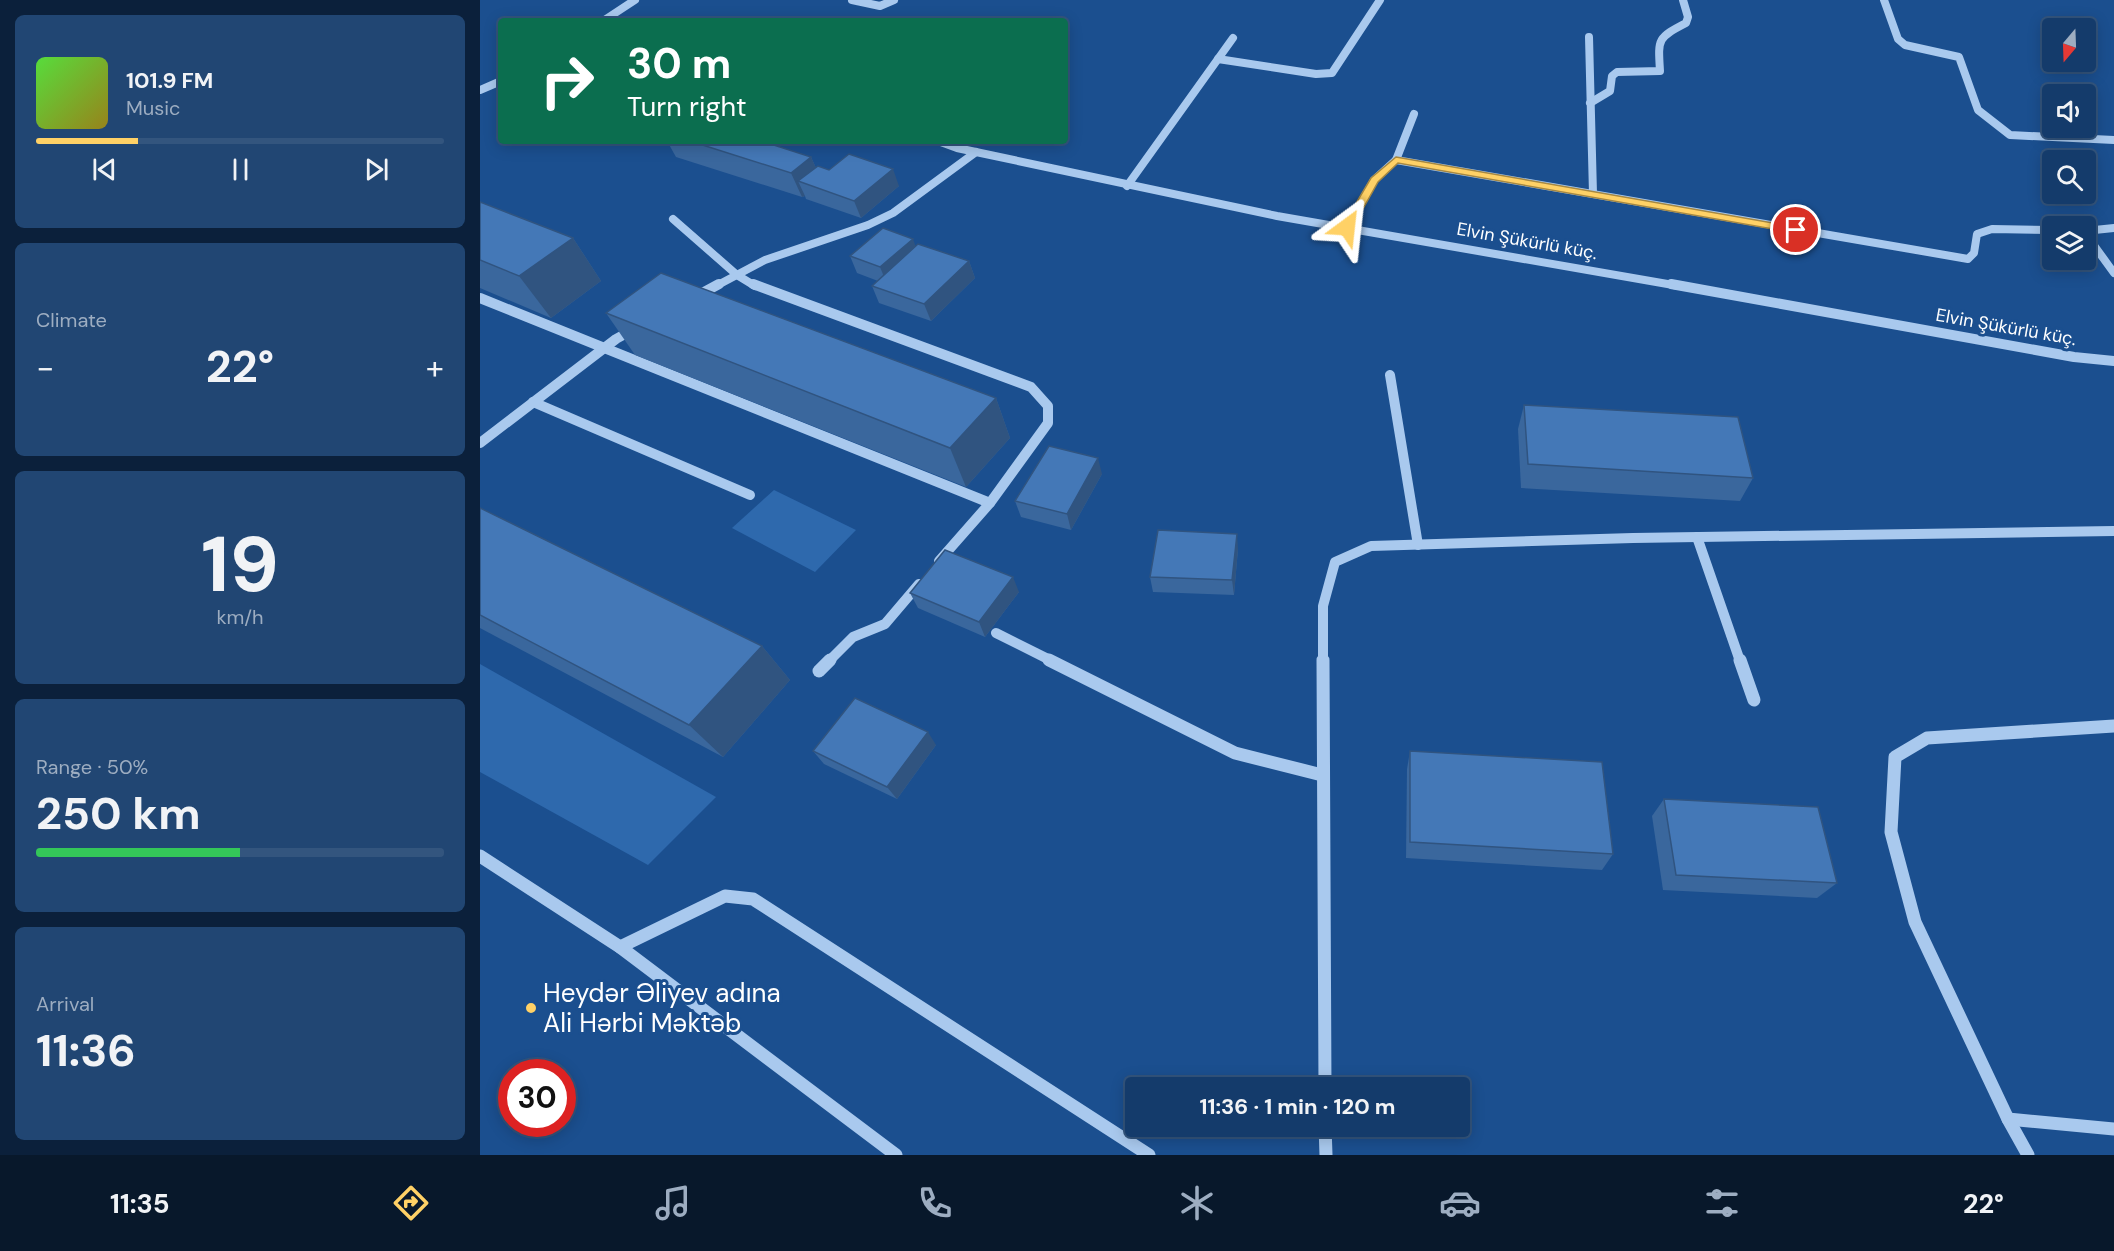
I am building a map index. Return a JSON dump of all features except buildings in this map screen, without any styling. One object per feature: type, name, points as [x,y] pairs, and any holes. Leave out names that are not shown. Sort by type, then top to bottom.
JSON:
[{"type":"street","points":[[608,18],[635,0]]},
{"type":"street","points":[[852,0],[880,6],[894,0]]},
{"type":"street","points":[[1218,59],[1316,74],[1332,73],[1339,66],[1380,0]]},
{"type":"street","points":[[1590,103],[1610,91],[1612,76],[1617,72],[1652,73],[1660,70],[1658,44],[1662,36],[1686,23],[1688,17],[1683,0]]},
{"type":"street","points":[[1884,0],[1898,39],[1905,45],[1959,57],[1978,110],[1995,121],[2003,131],[2010,135],[2114,140]]},
{"type":"street","points":[[1589,37],[1593,194]]},
{"type":"street","points":[[1127,186],[1233,38]]},
{"type":"street","points":[[480,90],[498,82]]},
{"type":"street","points":[[1347,227],[1374,180],[1396,160],[1414,114]]},
{"type":"street","name":"Elvin Şükürlü küç.","points":[[948,144],[1127,186],[1277,216],[2074,357],[2114,362]]},
{"type":"street","points":[[687,301],[765,260],[868,225],[893,213],[975,152]]},
{"type":"street","points":[[1396,160],[1968,259],[1974,253],[1977,234],[1992,229],[2042,230]]},
{"type":"street","points":[[673,219],[737,275],[756,286],[1031,387],[1048,405],[1048,423],[990,503],[885,624],[853,636],[819,671]]},
{"type":"street","points":[[2096,230],[2114,228]]},
{"type":"street","points":[[2096,248],[2114,273]]},
{"type":"street","points":[[480,298],[990,503]]},
{"type":"street","points":[[480,443],[604,348],[646,323]]},
{"type":"street","points":[[1390,375],[1418,544]]},
{"type":"street","points":[[533,402],[750,495]]},
{"type":"street","points":[[1325,1077],[1323,606],[1335,562],[1371,546],[1418,544],[1633,538],[2114,531]]},
{"type":"street","points":[[1697,537],[1754,700]]},
{"type":"street","points":[[996,633],[1235,753],[1322,775]]},
{"type":"street","points":[[2028,1155],[2008,1119],[1915,921],[1891,832],[1895,757],[1927,738],[2114,726]]},
{"type":"street","points":[[480,856],[620,947],[896,1155]]},
{"type":"street","points":[[620,947],[725,896],[753,899],[1149,1155]]},
{"type":"street","points":[[2008,1119],[2114,1129]]},
{"type":"street","points":[[1325,1137],[1326,1155]]},
{"type":"shaded area","points":[[774,490],[856,530],[815,572],[732,528]]},
{"type":"shaded area","points":[[480,664],[716,797],[648,865],[480,772]]},
{"type":"place","name":"Heydər Əliyev adına Ali Hərbi Məktəb","points":[[531,1008]]},
{"type":"route","points":[[1347,227],[1374,180],[1396,160],[1796,230]]}]
